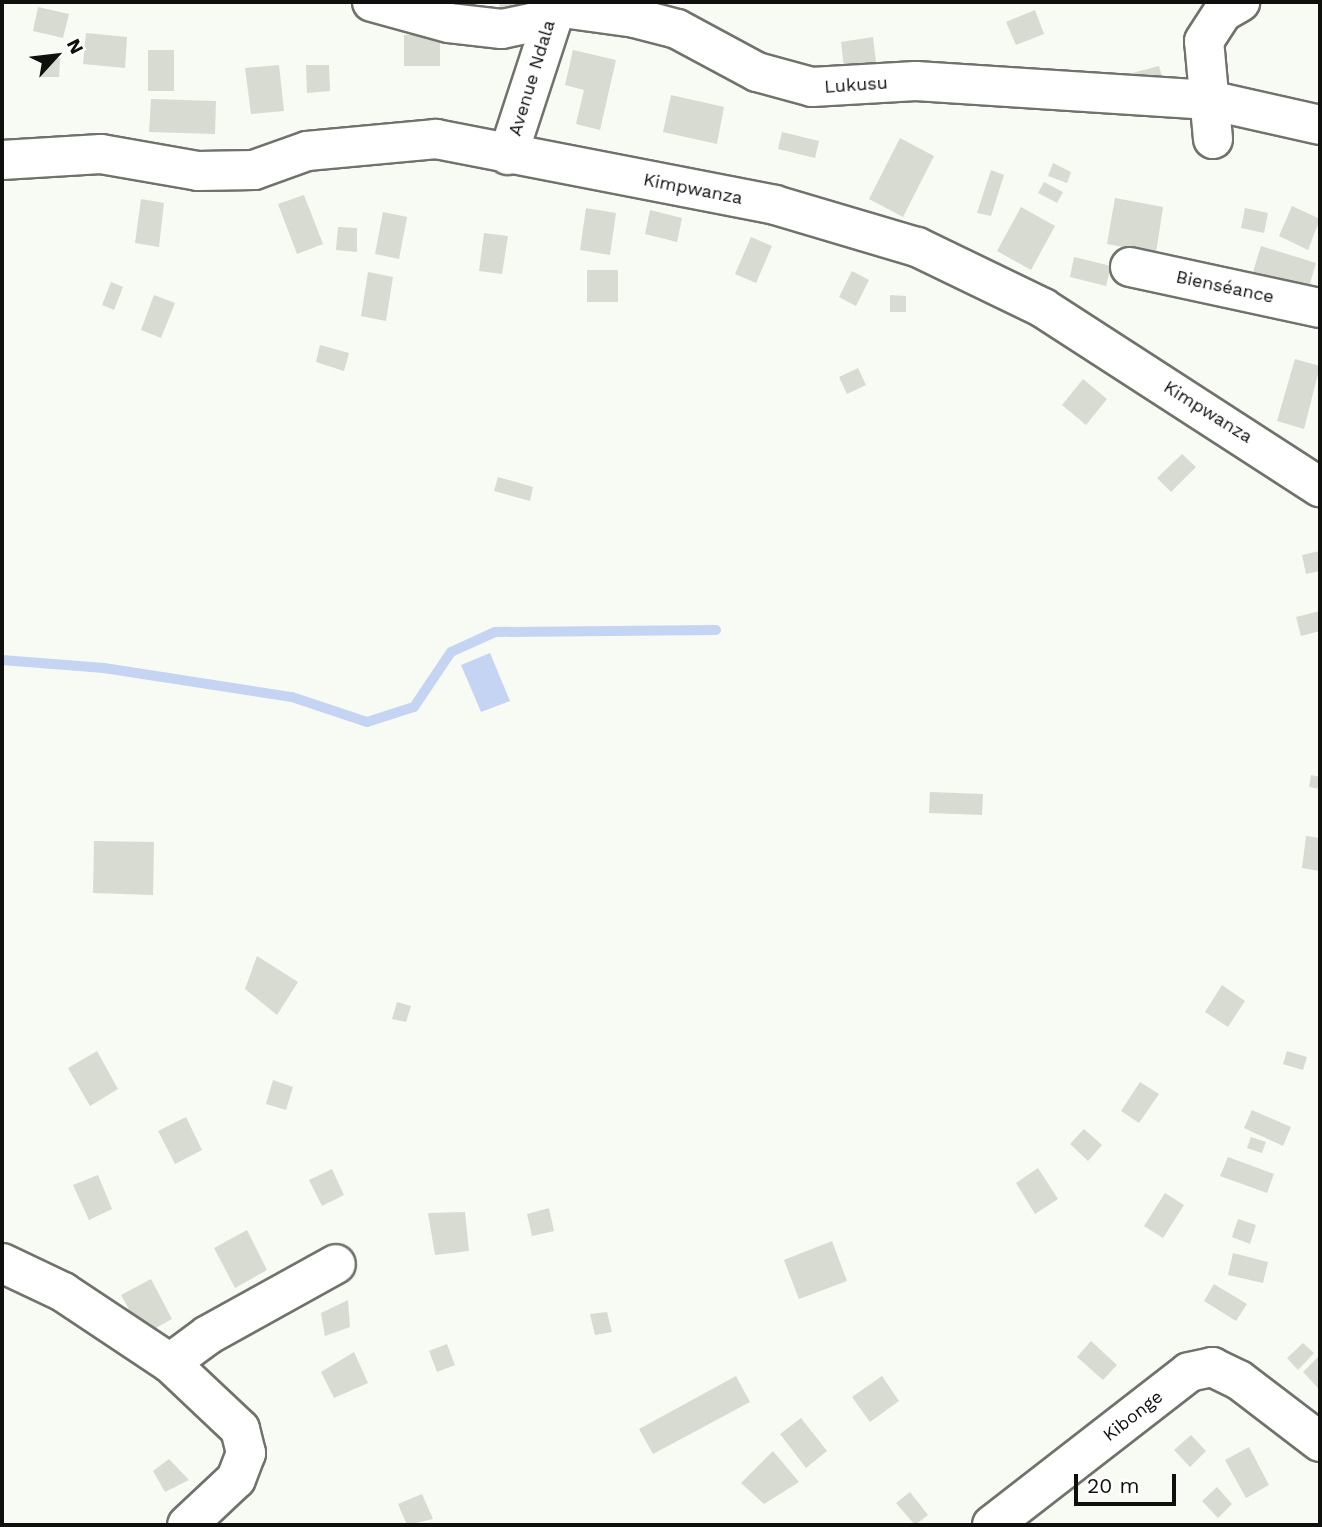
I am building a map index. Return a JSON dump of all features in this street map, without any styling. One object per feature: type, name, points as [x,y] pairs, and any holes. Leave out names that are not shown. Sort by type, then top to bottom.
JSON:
[{"type":"street","points":[[372,2],[449,23],[502,29],[536,22],[556,4]]},
{"type":"street","points":[[1213,139],[1204,41],[1223,12],[1240,2]]},
{"type":"street","name":"Lukusu","points":[[556,4],[677,29],[757,72],[812,88],[916,81],[1209,100],[1320,125]]},
{"type":"street","name":"Avenue Ndala","points":[[508,155],[556,4]]},
{"type":"street","name":"Kimpwanza","points":[[2,160],[101,154],[198,171],[254,170],[307,151],[436,139],[775,205],[917,247],[1043,308],[1320,487]]},
{"type":"street","name":"Bienséance","points":[[1130,267],[1320,308]]},
{"type":"street","points":[[2,1263],[63,1292],[170,1363],[240,1429],[246,1452],[236,1479],[187,1525]]},
{"type":"street","points":[[170,1363],[208,1335],[336,1264]]},
{"type":"street","name":"Kibonge","points":[[992,1525],[1189,1372],[1212,1367],[1239,1380],[1319,1440]]},
{"type":"water","points":[[490,653],[510,701],[481,712],[461,665]]},
{"type":"building","points":[[499,2],[528,2],[530,16],[502,20]]},
{"type":"building","points":[[38,7],[69,14],[63,38],[33,31]]},
{"type":"building","points":[[1035,10],[1044,34],[1016,45],[1006,22]]},
{"type":"building","points":[[86,33],[127,37],[125,68],[83,64]]},
{"type":"building","points":[[404,35],[440,35],[440,66],[404,66]]},
{"type":"building","points":[[873,37],[877,71],[845,75],[841,42]]},
{"type":"building","points":[[148,50],[174,50],[174,91],[148,91]]},
{"type":"building","points":[[573,50],[616,60],[600,130],[576,124],[584,90],[565,85]]},
{"type":"building","points":[[43,56],[60,58],[59,77],[41,77]]},
{"type":"building","points":[[279,65],[284,111],[251,114],[245,68]]},
{"type":"building","points":[[306,65],[329,65],[330,91],[307,93]]},
{"type":"building","points":[[1159,66],[1163,80],[1135,87],[1132,73]]},
{"type":"building","points":[[671,95],[724,107],[717,144],[663,132]]},
{"type":"building","points":[[151,99],[216,101],[215,134],[149,132]]},
{"type":"building","points":[[782,132],[819,141],[815,158],[778,149]]},
{"type":"building","points":[[900,138],[934,156],[903,217],[869,199]]},
{"type":"building","points":[[1053,163],[1071,172],[1067,183],[1048,176]]},
{"type":"building","points":[[991,170],[1004,175],[991,216],[977,213]]},
{"type":"building","points":[[1044,182],[1063,192],[1057,203],[1038,193]]},
{"type":"building","points":[[304,195],[323,244],[297,254],[278,204]]},
{"type":"building","points":[[1115,198],[1163,207],[1156,253],[1107,244]]},
{"type":"building","points":[[141,199],[164,203],[159,247],[135,243]]},
{"type":"building","points":[[1292,206],[1320,219],[1308,250],[1279,236]]},
{"type":"building","points":[[1021,207],[1055,226],[1031,270],[997,251]]},
{"type":"building","points":[[586,208],[616,213],[610,255],[580,250]]},
{"type":"building","points":[[1245,208],[1268,213],[1264,233],[1241,228]]},
{"type":"building","points":[[650,210],[682,218],[677,242],[645,234]]},
{"type":"building","points":[[383,212],[407,217],[399,259],[375,254]]},
{"type":"building","points":[[338,227],[357,228],[357,252],[336,250]]},
{"type":"building","points":[[484,233],[508,236],[502,274],[479,271]]},
{"type":"building","points":[[751,237],[772,246],[756,283],[735,274]]},
{"type":"building","points":[[1261,246],[1316,263],[1308,290],[1253,272]]},
{"type":"building","points":[[1074,257],[1111,266],[1106,286],[1070,277]]},
{"type":"building","points":[[587,270],[618,270],[618,302],[587,302]]},
{"type":"building","points":[[852,271],[869,280],[856,306],[839,297]]},
{"type":"building","points":[[368,272],[393,277],[386,321],[361,316]]},
{"type":"building","points":[[111,282],[123,287],[114,310],[102,305]]},
{"type":"building","points":[[154,295],[175,303],[161,338],[141,330]]},
{"type":"building","points":[[890,295],[906,296],[906,312],[890,312]]},
{"type":"building","points":[[320,345],[349,353],[344,371],[316,362]]},
{"type":"building","points":[[1295,359],[1320,366],[1304,429],[1277,421]]},
{"type":"building","points":[[858,368],[866,385],[847,394],[839,377]]},
{"type":"building","points":[[1083,379],[1107,399],[1086,425],[1062,405]]},
{"type":"building","points":[[1182,454],[1196,467],[1171,492],[1157,478]]},
{"type":"building","points":[[498,477],[533,487],[530,501],[494,491]]},
{"type":"building","points":[[1320,551],[1320,571],[1306,574],[1302,555]]},
{"type":"building","points":[[1320,611],[1320,631],[1301,636],[1296,617]]},
{"type":"building","points":[[1311,775],[1320,777],[1320,789],[1309,787]]},
{"type":"building","points":[[930,792],[983,794],[982,815],[929,813]]},
{"type":"building","points":[[1306,836],[1320,838],[1320,871],[1302,868]]},
{"type":"building","points":[[94,841],[154,842],[153,895],[93,893]]},
{"type":"building","points":[[257,956],[298,982],[277,1015],[245,989]]},
{"type":"building","points":[[1222,985],[1245,1001],[1228,1027],[1205,1012]]},
{"type":"building","points":[[397,1002],[411,1006],[406,1022],[392,1019]]},
{"type":"building","points":[[97,1051],[118,1089],[90,1106],[68,1068]]},
{"type":"building","points":[[1287,1051],[1307,1057],[1303,1070],[1283,1064]]},
{"type":"building","points":[[273,1080],[293,1087],[286,1110],[266,1104]]},
{"type":"building","points":[[1140,1082],[1159,1094],[1139,1123],[1121,1111]]},
{"type":"building","points":[[1252,1110],[1291,1127],[1283,1146],[1244,1128]]},
{"type":"building","points":[[186,1117],[202,1150],[175,1164],[158,1131]]},
{"type":"building","points":[[1084,1129],[1102,1145],[1088,1161],[1070,1144]]},
{"type":"building","points":[[1251,1137],[1266,1142],[1262,1153],[1247,1148]]},
{"type":"building","points":[[1228,1157],[1274,1174],[1267,1193],[1220,1176]]},
{"type":"building","points":[[1038,1168],[1058,1199],[1035,1214],[1016,1183]]},
{"type":"building","points":[[332,1169],[344,1195],[322,1206],[309,1180]]},
{"type":"building","points":[[98,1175],[112,1209],[89,1220],[73,1185]]},
{"type":"building","points":[[1165,1193],[1184,1205],[1163,1238],[1144,1226]]},
{"type":"building","points":[[549,1208],[554,1231],[532,1236],[527,1214]]},
{"type":"building","points":[[465,1212],[469,1251],[435,1255],[428,1213]]},
{"type":"building","points":[[1238,1219],[1256,1225],[1250,1244],[1232,1237]]},
{"type":"building","points":[[247,1230],[267,1270],[235,1288],[214,1248]]},
{"type":"building","points":[[832,1241],[847,1281],[799,1299],[784,1260]]},
{"type":"building","points":[[1233,1253],[1268,1262],[1263,1283],[1228,1275]]},
{"type":"building","points":[[151,1279],[172,1319],[143,1335],[121,1295]]},
{"type":"building","points":[[1214,1284],[1247,1304],[1236,1321],[1204,1301]]},
{"type":"building","points":[[348,1300],[350,1327],[325,1336],[321,1313]]},
{"type":"building","points":[[607,1312],[612,1332],[595,1335],[590,1314]]},
{"type":"building","points":[[1091,1341],[1117,1365],[1103,1380],[1077,1357]]},
{"type":"building","points":[[1303,1343],[1314,1353],[1298,1370],[1287,1358]]},
{"type":"building","points":[[447,1344],[455,1365],[437,1372],[429,1351]]},
{"type":"building","points":[[354,1352],[368,1383],[334,1398],[321,1372]]},
{"type":"building","points":[[1320,1355],[1320,1390],[1303,1372]]},
{"type":"building","points":[[736,1376],[750,1402],[653,1454],[639,1429]]},
{"type":"building","points":[[882,1376],[899,1401],[870,1422],[852,1397]]},
{"type":"building","points":[[801,1418],[827,1451],[806,1468],[780,1434]]},
{"type":"building","points":[[1191,1435],[1206,1451],[1190,1467],[1174,1450]]},
{"type":"building","points":[[1249,1447],[1269,1485],[1246,1498],[1225,1460]]},
{"type":"building","points":[[773,1451],[799,1482],[764,1504],[741,1483]]},
{"type":"building","points":[[169,1459],[189,1480],[165,1492],[153,1471]]},
{"type":"building","points":[[1217,1487],[1232,1504],[1218,1518],[1202,1501]]},
{"type":"building","points":[[910,1492],[928,1515],[915,1525],[896,1503]]},
{"type":"building","points":[[422,1494],[433,1519],[407,1525],[398,1504]]},
{"type":"waterway","points":[[2,660],[104,668],[292,697],[367,722],[414,707],[451,652],[495,632],[716,630]]}]
